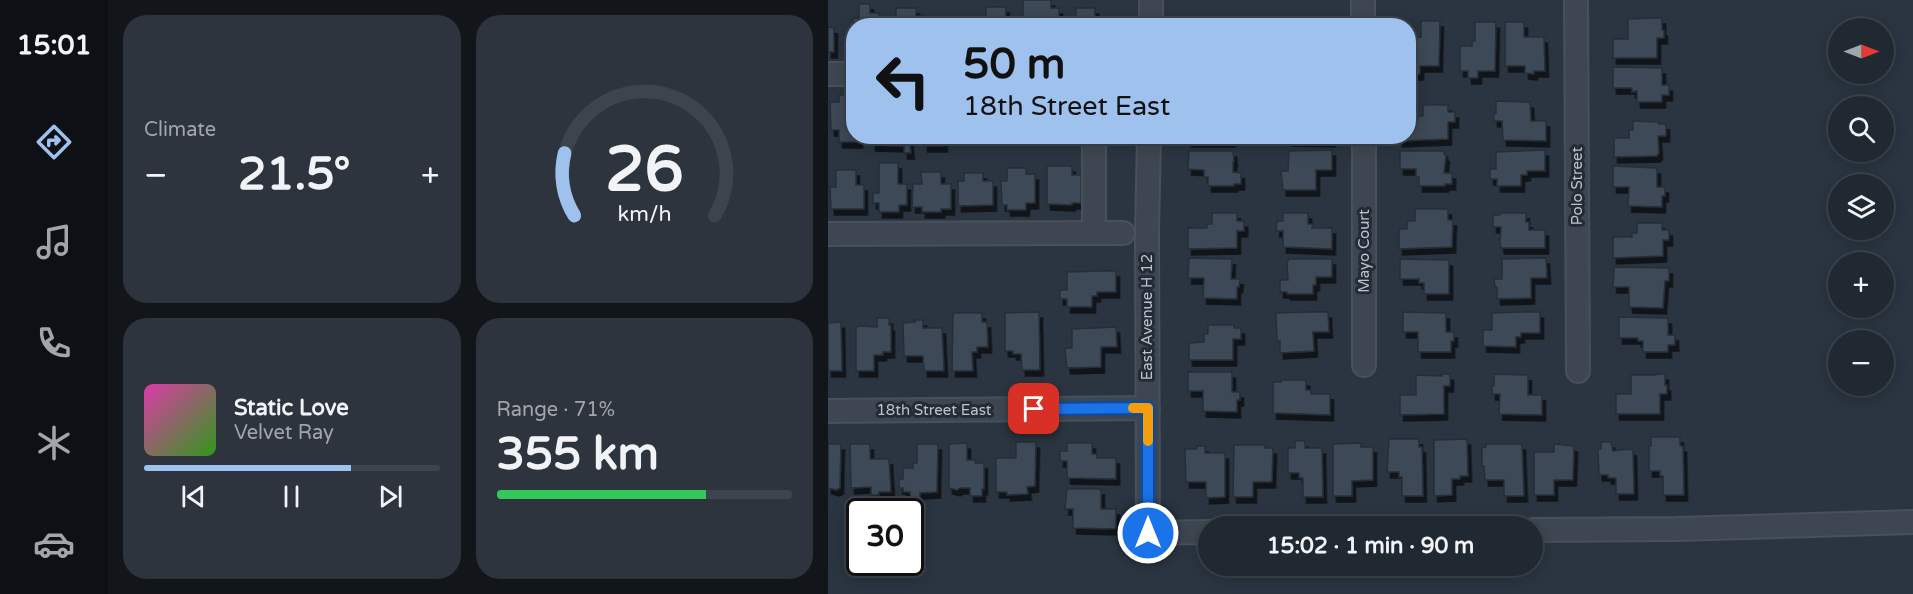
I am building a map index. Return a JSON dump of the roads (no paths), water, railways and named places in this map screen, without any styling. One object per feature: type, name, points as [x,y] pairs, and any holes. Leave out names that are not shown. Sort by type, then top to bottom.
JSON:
[{"type":"street","points":[[1151,0],[1151,18]]},
{"type":"street","points":[[1363,0],[1364,18]]},
{"type":"street","name":"Polo Street","points":[[1576,0],[1578,371]]},
{"type":"street","points":[[828,74],[846,74]]},
{"type":"street","points":[[1094,144],[1094,233]]},
{"type":"street","name":"East Avenue H 12","points":[[1149,144],[1148,533],[1198,532]]},
{"type":"street","name":"Mayo Court","points":[[1364,144],[1364,364]]},
{"type":"street","points":[[828,234],[1123,233]]},
{"type":"street","name":"18th Street East","points":[[828,411],[1148,408]]},
{"type":"street","points":[[1543,530],[1677,529],[1913,522]]}]
